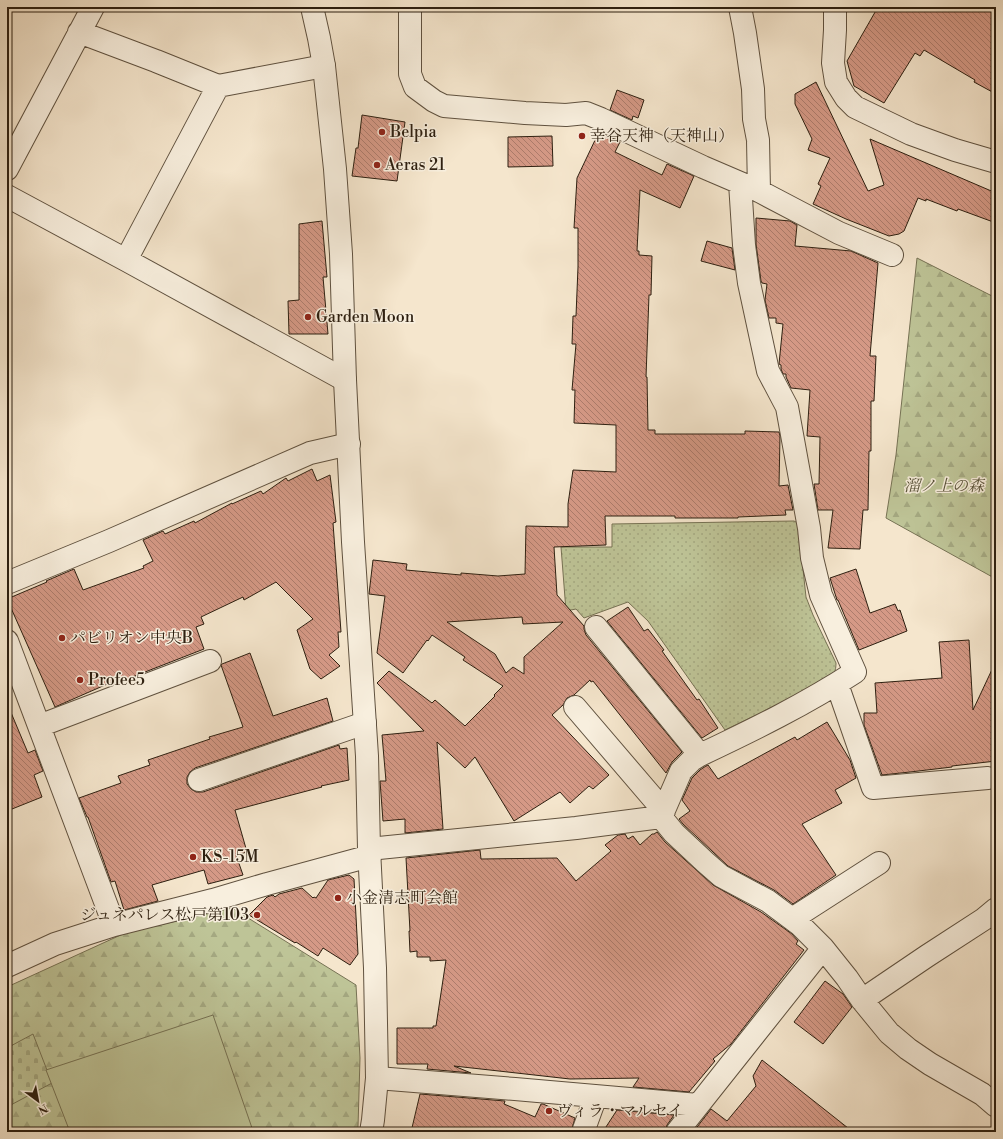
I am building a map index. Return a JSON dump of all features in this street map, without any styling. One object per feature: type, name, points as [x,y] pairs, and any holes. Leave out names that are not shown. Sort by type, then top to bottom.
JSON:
[{"type":"street","points":[[7,169],[93,7]]},
{"type":"street","points":[[312,7],[320,38],[324,66],[335,169],[340,247],[353,542],[367,756],[375,968],[377,1078],[371,1132]]},
{"type":"street","points":[[410,7],[410,74],[415,87],[434,101],[444,106],[525,113],[566,115],[586,113],[750,187],[838,233],[892,255]]},
{"type":"street","points":[[663,814],[681,771],[692,760],[783,714],[837,684],[855,672],[821,595],[812,558],[809,528],[787,407],[768,372],[749,283],[744,245],[750,187],[758,140],[754,119],[753,89],[740,7]]},
{"type":"street","points":[[835,7],[833,63],[836,82],[846,98],[855,107],[911,134],[955,150],[996,162]]},
{"type":"street","points":[[79,32],[156,60],[218,86],[324,66]]},
{"type":"street","points":[[126,260],[218,86]]},
{"type":"street","points":[[7,196],[345,380]]},
{"type":"street","points":[[7,582],[110,541],[310,453],[349,444]]},
{"type":"street","points":[[596,627],[700,755]]},
{"type":"street","points":[[7,641],[114,925]]},
{"type":"street","points":[[39,726],[210,661]]},
{"type":"street","points":[[837,684],[873,788],[988,778]]},
{"type":"street","points":[[575,707],[663,814],[674,833],[704,862],[721,876],[768,901],[800,925],[823,948],[889,1033],[908,1049],[930,1064],[982,1094],[996,1106]]},
{"type":"street","points":[[199,780],[364,723]]},
{"type":"street","points":[[7,966],[56,944],[114,925],[213,900],[370,853],[576,828],[663,814]]},
{"type":"street","points":[[792,919],[879,863]]},
{"type":"street","points":[[862,1000],[984,919],[996,909]]},
{"type":"street","points":[[680,1131],[698,1105],[823,948]]},
{"type":"street","points":[[377,1078],[698,1105]]},
{"type":"street","points":[[583,1132],[596,1096]]},
{"type":"green space","name":"溜ノ上の森","points":[[917,258],[996,298],[996,579],[886,518],[896,455]]},
{"type":"green space","points":[[794,521],[798,523],[806,597],[836,663],[835,671],[828,680],[725,730],[648,621],[628,602],[584,618],[576,609],[566,611],[561,547],[612,547],[612,524]]},
{"type":"green space","points":[[232,908],[356,985],[360,1058],[357,1132],[7,1132],[7,987],[125,933]]},
{"type":"green space","points":[[213,1015],[252,1128],[242,1132],[70,1132],[46,1070]]},
{"type":"green space","points":[[33,1034],[52,1083],[7,1107],[7,1048]]},
{"type":"building","points":[[878,7],[996,7],[996,94],[974,82],[975,80],[924,50],[920,56],[915,53],[884,103],[854,86],[847,61]]},
{"type":"building","points":[[816,82],[868,191],[884,185],[870,139],[996,193],[996,223],[958,209],[957,211],[926,199],[926,201],[918,198],[904,231],[899,234],[889,236],[813,204],[821,186],[818,184],[830,158],[808,150],[812,139],[795,104],[795,94]]},
{"type":"building","points":[[617,90],[644,100],[638,118],[633,116],[632,120],[610,110]]},
{"type":"building","points":[[362,115],[405,122],[397,181],[352,176],[356,148],[358,148]]},
{"type":"building","points":[[602,133],[620,142],[615,152],[662,175],[667,164],[694,176],[680,208],[640,190],[637,251],[639,251],[639,255],[652,256],[646,377],[648,430],[655,430],[655,434],[745,434],[745,431],[779,432],[779,486],[788,485],[793,510],[785,510],[786,515],[738,518],[605,516],[606,545],[554,547],[557,595],[584,626],[586,635],[682,752],[672,762],[666,773],[593,681],[591,682],[590,680],[574,695],[567,698],[563,705],[552,715],[609,775],[593,789],[589,786],[570,803],[560,792],[514,821],[475,757],[465,768],[437,742],[443,829],[405,833],[405,819],[383,821],[380,781],[386,781],[382,735],[424,731],[377,683],[389,671],[432,703],[435,700],[465,726],[503,686],[463,660],[465,657],[432,635],[403,673],[377,653],[385,596],[369,594],[373,560],[407,564],[406,570],[461,575],[461,573],[498,576],[525,574],[526,526],[568,527],[568,504],[573,470],[616,472],[616,425],[574,423],[575,390],[572,390],[576,344],[572,344],[573,316],[576,316],[578,267],[578,228],[574,228],[577,178],[597,136],[600,138]],"holes":[[[522,617],[523,624],[563,622],[524,657],[524,674],[513,667],[506,673],[495,654],[447,622]]]},
{"type":"building","points":[[552,136],[553,166],[508,167],[508,137]]},
{"type":"building","points":[[756,218],[790,221],[797,225],[795,246],[851,251],[878,263],[870,356],[876,356],[874,401],[871,401],[871,451],[869,451],[868,510],[863,510],[860,549],[828,548],[833,510],[818,510],[814,484],[819,484],[820,437],[807,436],[810,390],[791,388],[786,374],[783,374],[781,365],[779,364],[783,324],[776,323],[776,318],[769,318],[765,300],[767,284],[762,283],[761,281],[756,244]]},
{"type":"building","points":[[322,221],[327,277],[323,277],[328,334],[289,334],[288,301],[299,300],[299,224]]},
{"type":"building","points":[[707,241],[732,248],[735,270],[701,261]]},
{"type":"building","points":[[312,469],[317,481],[330,475],[336,522],[333,523],[341,632],[338,632],[339,647],[329,655],[340,666],[321,679],[310,669],[297,630],[313,619],[276,582],[244,600],[243,597],[201,617],[204,624],[196,627],[204,649],[122,681],[121,678],[55,707],[7,599],[74,569],[83,590],[144,568],[143,566],[153,561],[143,540],[163,531],[165,534],[194,521],[195,523],[232,503],[261,491],[263,494],[286,478],[288,481]]},
{"type":"building","points":[[856,569],[870,613],[895,604],[898,611],[900,610],[907,631],[859,650],[837,600],[830,578]]},
{"type":"building","points":[[628,607],[644,631],[648,629],[664,650],[662,651],[697,700],[699,699],[718,728],[702,738],[607,621]]},
{"type":"building","points":[[969,640],[973,710],[996,661],[996,761],[882,775],[864,725],[864,713],[877,713],[875,683],[942,678],[939,642]]},
{"type":"building","points":[[250,653],[273,716],[327,698],[333,721],[195,768],[187,777],[187,784],[196,792],[203,792],[339,745],[340,749],[347,748],[349,780],[321,786],[322,787],[235,810],[247,852],[236,855],[243,875],[208,884],[204,870],[152,885],[158,901],[124,910],[115,881],[111,882],[88,817],[79,798],[121,783],[118,776],[150,765],[148,760],[210,739],[209,737],[243,727],[221,665]]},
{"type":"building","points":[[7,703],[28,753],[35,750],[43,771],[34,775],[42,797],[7,811]]},
{"type":"building","points":[[827,722],[850,760],[856,778],[835,790],[842,803],[802,824],[836,875],[793,904],[774,890],[728,866],[683,824],[679,819],[690,811],[682,800],[692,778],[706,766],[708,765],[718,779],[795,737],[797,740]]},
{"type":"building","points":[[657,832],[665,842],[713,885],[761,912],[792,934],[798,941],[796,944],[804,950],[731,1044],[713,1059],[715,1061],[689,1092],[633,1087],[639,1078],[570,1079],[454,1066],[471,1073],[427,1069],[428,1064],[397,1064],[397,1028],[433,1028],[433,1026],[436,1026],[446,960],[430,961],[430,957],[417,957],[417,951],[410,952],[406,858],[480,850],[481,859],[557,858],[576,881],[611,851],[605,845],[618,835],[625,834],[628,839],[633,836],[640,845],[652,834]]},
{"type":"building","points":[[349,875],[354,879],[358,954],[350,965],[323,948],[318,956],[249,915],[267,897],[273,895],[275,897],[279,894],[302,888],[313,898],[316,898],[328,880]]},
{"type":"building","points":[[825,981],[843,994],[852,1007],[823,1044],[794,1022]]},
{"type":"building","points":[[762,1060],[853,1132],[695,1132],[694,1131],[711,1109],[727,1121],[756,1086],[753,1076]]},
{"type":"building","points":[[420,1094],[505,1101],[504,1104],[535,1117],[541,1104],[543,1104],[575,1118],[571,1132],[411,1132]]},
{"type":"building","points":[[617,1110],[674,1115],[667,1125],[665,1132],[596,1132],[598,1128],[604,1130]]},
{"type":"place","name":"Belpia","points":[[382,132]]},
{"type":"place","name":"幸谷天神（天神山）","points":[[582,136]]},
{"type":"place","name":"Aeras 21","points":[[377,165]]},
{"type":"place","name":"Garden Moon","points":[[308,317]]},
{"type":"place","name":"パビリオン中央B","points":[[62,638]]},
{"type":"place","name":"Profee5","points":[[80,680]]},
{"type":"place","name":"KS-15M","points":[[193,857]]},
{"type":"place","name":"小金清志町会館","points":[[338,898]]},
{"type":"place","name":"ジュネパレス松戸第103","points":[[257,915]]},
{"type":"place","name":"ヴィラ・マルセイ","points":[[549,1111]]}]
